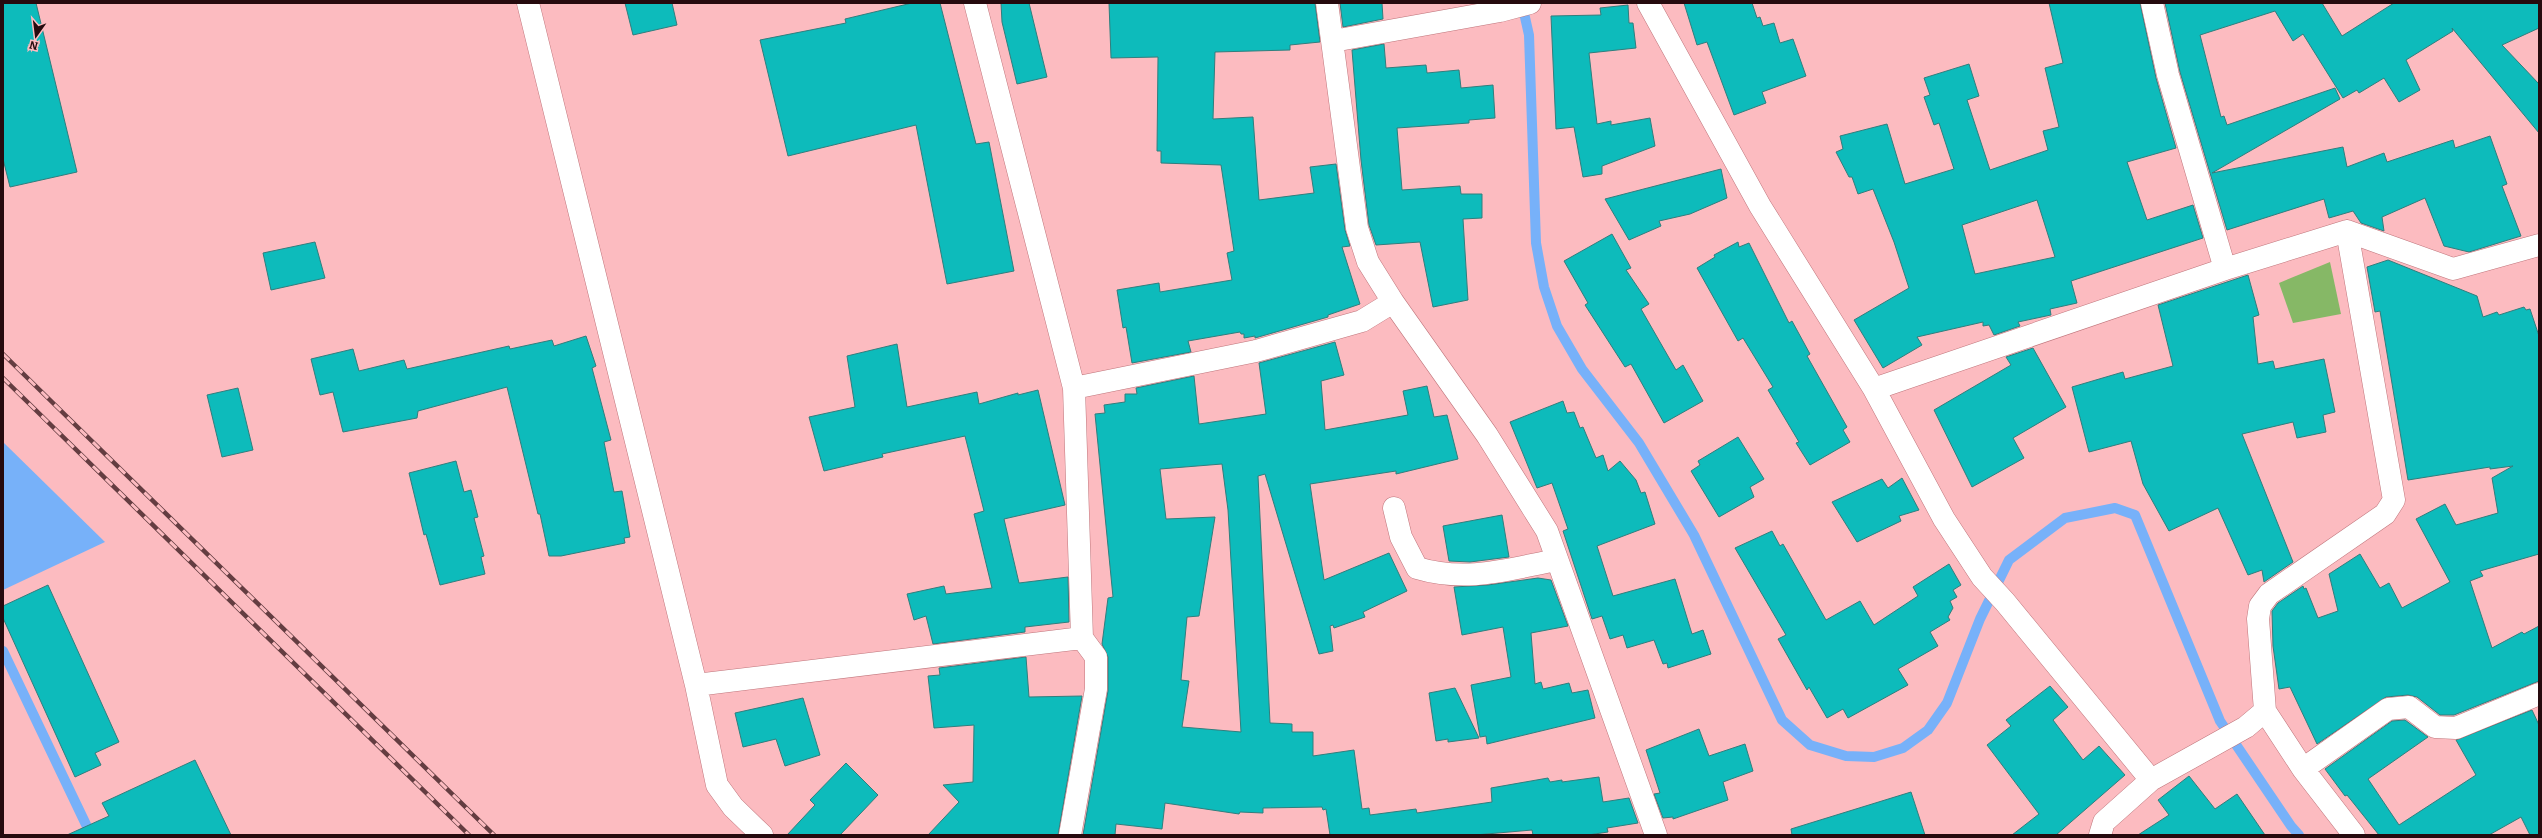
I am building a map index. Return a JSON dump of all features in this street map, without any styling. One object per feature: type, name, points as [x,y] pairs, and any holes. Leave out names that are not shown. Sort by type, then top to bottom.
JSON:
[{"type":"street","points":[[528,3],[696,685],[717,785],[733,807],[762,835]]},
{"type":"street","points":[[975,3],[1074,388],[1082,638],[1096,657],[1096,690],[1070,835]]},
{"type":"street","points":[[1327,3],[1357,228],[1368,262],[1393,302],[1486,435],[1547,531],[1656,835]]},
{"type":"street","points":[[1333,40],[1500,11],[1530,3]]},
{"type":"street","points":[[1648,3],[1760,206],[1874,389],[1944,519],[1982,577],[2005,602],[2151,780]]},
{"type":"street","points":[[2152,3],[2168,75],[2225,268]]},
{"type":"street","points":[[1874,389],[2225,268],[2347,230],[2453,270],[2539,245]]},
{"type":"street","points":[[2347,230],[2394,500],[2385,514],[2269,594],[2260,606],[2258,619],[2265,711],[2303,769],[2354,835]]},
{"type":"street","points":[[1074,388],[1256,351],[1362,321],[1393,302]]},
{"type":"street","points":[[1394,508],[1401,537],[1417,568],[1429,572],[1472,576],[1557,560]]},
{"type":"street","points":[[696,685],[1082,638]]},
{"type":"street","points":[[2303,769],[2388,709],[2409,707],[2435,727],[2456,728],[2539,694]]},
{"type":"street","points":[[2100,835],[2104,822],[2151,780],[2246,727],[2265,711]]},
{"type":"green space","points":[[2330,262],[2341,314],[2293,323],[2279,283]]},
{"type":"water","points":[[3,442],[105,542],[3,590]]},
{"type":"building","points":[[3,3],[36,3],[77,172],[10,187],[3,159]]},
{"type":"building","points":[[625,3],[672,3],[677,25],[633,35]]},
{"type":"building","points":[[912,3],[940,3],[976,144],[989,142],[1014,271],[947,284],[916,125],[788,156],[760,40],[846,23],[845,19]]},
{"type":"building","points":[[1001,3],[1029,3],[1047,77],[1017,84],[1002,22]]},
{"type":"building","points":[[1109,3],[1315,3],[1320,42],[1290,45],[1290,50],[1215,52],[1213,119],[1253,117],[1259,200],[1314,193],[1310,167],[1336,164],[1345,230],[1350,246],[1342,247],[1360,304],[1328,315],[1328,317],[1255,338],[1255,336],[1244,338],[1244,334],[1241,334],[1240,332],[1188,341],[1191,352],[1132,363],[1126,327],[1123,328],[1117,290],[1159,283],[1160,292],[1232,280],[1227,253],[1234,251],[1221,165],[1161,163],[1161,151],[1157,151],[1158,57],[1111,58]]},
{"type":"building","points":[[1340,3],[1382,3],[1383,19],[1343,27]]},
{"type":"building","points":[[1684,3],[1752,3],[1757,18],[1760,17],[1763,26],[1774,23],[1780,43],[1793,39],[1806,76],[1762,92],[1766,103],[1734,115],[1707,42],[1697,45]]},
{"type":"building","points":[[2049,3],[2140,3],[2156,78],[2176,148],[2127,162],[2147,220],[2193,205],[2203,238],[2071,281],[2077,303],[2050,309],[2051,315],[2018,322],[2020,326],[1994,335],[1989,325],[1983,326],[1983,322],[1917,337],[1922,345],[1883,368],[1854,320],[1909,288],[1894,242],[1873,189],[1858,194],[1852,177],[1849,177],[1836,152],[1843,149],[1840,136],[1887,124],[1905,184],[1954,169],[1939,123],[1934,125],[1924,97],[1930,95],[1924,78],[1969,64],[1979,96],[1967,100],[1990,170],[2048,150],[2043,131],[2059,127],[2045,68],[2063,63]],"holes":[[[2037,200],[2055,257],[1975,274],[1962,225]]]},
{"type":"building","points":[[2165,3],[2322,3],[2342,36],[2394,3],[2539,3],[2539,28],[2502,45],[2539,84],[2539,133],[2452,28],[2453,31],[2406,60],[2420,90],[2399,102],[2384,78],[2359,93],[2357,90],[2343,98],[2303,34],[2293,41],[2275,11],[2200,35],[2221,117],[2224,116],[2227,125],[2335,88],[2340,99],[2212,173],[2343,147],[2347,167],[2384,153],[2387,162],[2453,140],[2455,148],[2490,136],[2507,184],[2502,186],[2521,236],[2469,252],[2444,246],[2425,198],[2382,217],[2384,231],[2361,223],[2353,211],[2329,218],[2324,199],[2227,230],[2180,72]]},
{"type":"building","points":[[1628,5],[1629,23],[1633,23],[1636,48],[1589,53],[1597,124],[1611,121],[1611,125],[1650,118],[1655,146],[1602,166],[1602,174],[1583,177],[1574,127],[1556,129],[1551,16],[1601,15],[1600,8]]},
{"type":"building","points":[[1384,44],[1386,68],[1426,65],[1427,73],[1459,70],[1461,88],[1493,85],[1495,118],[1469,120],[1469,123],[1397,128],[1402,190],[1460,186],[1461,194],[1482,194],[1482,218],[1463,219],[1468,300],[1433,307],[1420,242],[1376,245],[1369,225],[1361,160],[1352,50]]},
{"type":"building","points":[[1721,169],[1727,198],[1690,214],[1659,221],[1661,226],[1629,240],[1605,199]]},
{"type":"building","points":[[1612,234],[1631,268],[1626,270],[1649,304],[1641,309],[1676,370],[1683,365],[1703,401],[1664,423],[1631,364],[1625,367],[1585,305],[1588,303],[1564,261]]},
{"type":"building","points":[[315,242],[325,278],[271,290],[263,253]]},
{"type":"building","points":[[1738,242],[1739,247],[1749,243],[1789,323],[1792,321],[1810,354],[1807,356],[1847,427],[1843,430],[1850,442],[1810,465],[1796,443],[1799,442],[1768,390],[1773,387],[1743,338],[1738,341],[1697,268],[1715,257],[1714,255]]},
{"type":"building","points":[[2388,260],[2477,296],[2483,317],[2497,312],[2499,315],[2524,307],[2526,310],[2530,309],[2539,336],[2539,554],[2480,571],[2483,576],[2470,581],[2492,648],[2522,632],[2524,634],[2539,626],[2539,681],[2454,715],[2440,715],[2417,697],[2408,695],[2386,697],[2317,744],[2290,687],[2279,689],[2273,646],[2272,611],[2278,603],[2303,586],[2304,589],[2306,588],[2318,618],[2338,611],[2329,574],[2360,554],[2380,588],[2389,583],[2402,608],[2450,582],[2416,519],[2445,504],[2456,525],[2498,513],[2492,478],[2513,466],[2490,469],[2490,467],[2408,480],[2380,311],[2375,312],[2367,267]]},
{"type":"building","points":[[2248,275],[2259,315],[2253,317],[2258,364],[2273,361],[2275,369],[2324,359],[2335,412],[2323,415],[2326,432],[2297,438],[2293,422],[2242,434],[2293,562],[2264,582],[2262,570],[2248,575],[2218,508],[2169,531],[2143,484],[2131,441],[2089,452],[2072,387],[2123,372],[2125,379],[2173,366],[2158,305]]},
{"type":"building","points":[[586,336],[596,366],[592,368],[611,440],[604,442],[614,492],[622,491],[630,537],[624,538],[625,543],[561,556],[549,556],[540,514],[538,514],[507,387],[418,411],[417,418],[343,432],[333,392],[320,395],[311,359],[353,349],[359,371],[404,360],[407,369],[509,346],[510,349],[552,340],[554,346]]},
{"type":"building","points":[[1335,342],[1344,375],[1321,381],[1325,430],[1408,415],[1403,391],[1427,386],[1434,417],[1447,415],[1458,459],[1396,474],[1396,471],[1310,484],[1324,580],[1389,553],[1407,591],[1363,612],[1365,617],[1334,628],[1333,625],[1330,626],[1333,651],[1319,654],[1265,474],[1258,476],[1270,723],[1292,724],[1292,732],[1313,732],[1313,756],[1354,750],[1362,809],[1369,808],[1370,815],[1416,809],[1417,813],[1492,802],[1491,788],[1548,778],[1550,782],[1562,780],[1562,782],[1599,777],[1603,802],[1629,798],[1638,823],[1607,828],[1608,832],[1588,835],[1533,835],[1532,830],[1475,835],[1330,835],[1326,809],[1323,810],[1322,807],[1263,808],[1263,813],[1240,812],[1239,814],[1165,803],[1162,829],[1116,824],[1115,835],[1083,835],[1108,691],[1108,657],[1102,644],[1108,598],[1113,597],[1095,414],[1105,413],[1104,405],[1125,402],[1125,394],[1137,394],[1136,388],[1194,376],[1199,424],[1266,414],[1259,363]],"holes":[[[1222,464],[1228,510],[1241,732],[1182,727],[1189,681],[1181,680],[1187,617],[1199,616],[1215,517],[1166,519],[1160,469]]]},
{"type":"building","points":[[897,344],[907,407],[977,392],[979,404],[1018,393],[1018,395],[1038,390],[1065,505],[1004,519],[1019,583],[1068,577],[1069,622],[1025,627],[1025,632],[933,644],[926,616],[914,620],[907,594],[944,586],[946,594],[992,588],[974,514],[984,511],[965,436],[882,454],[883,457],[824,471],[809,417],[855,407],[847,356]]},
{"type":"building","points":[[2033,348],[2066,407],[2013,438],[2024,458],[1972,487],[1934,410],[2011,365],[2006,357]]},
{"type":"building","points":[[238,388],[253,450],[222,457],[207,395]]},
{"type":"building","points":[[1563,401],[1567,413],[1574,412],[1580,428],[1583,427],[1596,458],[1603,455],[1608,471],[1620,461],[1636,480],[1641,493],[1645,492],[1655,524],[1597,546],[1613,596],[1675,579],[1692,634],[1703,630],[1711,654],[1668,668],[1667,663],[1663,664],[1654,640],[1627,648],[1623,635],[1610,639],[1602,616],[1592,619],[1563,531],[1568,529],[1552,483],[1537,488],[1510,422]]},
{"type":"building","points":[[1738,437],[1764,479],[1750,487],[1754,497],[1719,517],[1691,471],[1700,465],[1698,461]]},
{"type":"building","points":[[456,461],[464,492],[471,490],[478,517],[474,518],[484,556],[481,557],[485,574],[440,585],[426,534],[424,535],[409,473]]},
{"type":"building","points":[[1902,478],[1919,510],[1899,516],[1901,521],[1857,542],[1832,502],[1882,479],[1888,488]]},
{"type":"building","points":[[1502,515],[1509,557],[1470,562],[1449,561],[1443,526]]},
{"type":"building","points":[[1772,531],[1780,546],[1783,544],[1826,620],[1860,601],[1874,625],[1918,596],[1913,587],[1949,564],[1961,585],[1953,590],[1957,597],[1950,601],[1953,608],[1948,617],[1950,620],[1930,632],[1938,646],[1898,669],[1908,685],[1848,718],[1843,709],[1827,718],[1809,687],[1807,690],[1778,639],[1786,635],[1735,548]]},
{"type":"building","points":[[1538,578],[1551,580],[1568,626],[1531,633],[1535,684],[1541,682],[1543,689],[1569,683],[1572,693],[1588,690],[1595,718],[1487,744],[1486,736],[1480,737],[1471,685],[1511,677],[1503,627],[1462,635],[1454,587],[1488,585]]},
{"type":"building","points":[[48,585],[119,742],[95,753],[101,765],[75,777],[3,618],[3,606]]},
{"type":"building","points":[[1026,657],[1029,697],[1082,696],[1058,835],[928,835],[959,802],[943,785],[973,782],[974,725],[934,728],[928,676],[940,675],[939,668]]},
{"type":"building","points":[[2050,686],[2068,707],[2053,720],[2083,760],[2099,746],[2125,775],[2056,835],[2012,835],[2039,814],[1987,745],[2011,726],[2006,720]]},
{"type":"building","points":[[1455,688],[1479,738],[1448,742],[1448,739],[1436,741],[1429,693]]},
{"type":"building","points":[[803,698],[820,755],[785,766],[776,739],[743,747],[735,713]]},
{"type":"building","points":[[2532,710],[2539,725],[2539,835],[2530,835],[2521,817],[2489,835],[2379,835],[2347,795],[2345,796],[2325,769],[2392,721],[2405,720],[2428,737],[2368,779],[2399,825],[2476,775],[2456,740]]},
{"type":"building","points":[[1699,729],[1709,756],[1745,744],[1753,771],[1723,782],[1728,800],[1673,819],[1673,817],[1663,818],[1654,794],[1660,793],[1646,750]]},
{"type":"building","points":[[195,760],[231,835],[67,835],[109,816],[102,803]]},
{"type":"building","points":[[846,763],[878,795],[840,835],[787,835],[815,805],[810,800]]},
{"type":"building","points":[[2189,776],[2215,809],[2237,794],[2265,835],[2138,835],[2169,815],[2158,800]]},
{"type":"building","points":[[1911,792],[1925,835],[1792,835],[1791,829]]},
{"type":"waterway","points":[[1522,4],[1529,35],[1536,243],[1544,287],[1557,326],[1582,369],[1639,443],[1694,535],[1782,720],[1810,745],[1846,756],[1874,757],[1903,748],[1928,730],[1947,703],[1980,619],[2009,560],[2065,518],[2115,508],[2135,515],[2220,721],[2291,826],[2299,835]]},
{"type":"waterway","points":[[3,651],[91,835]]},
{"type":"railway","points":[[3,354],[494,835]]},
{"type":"railway","points":[[3,378],[469,835]]}]
